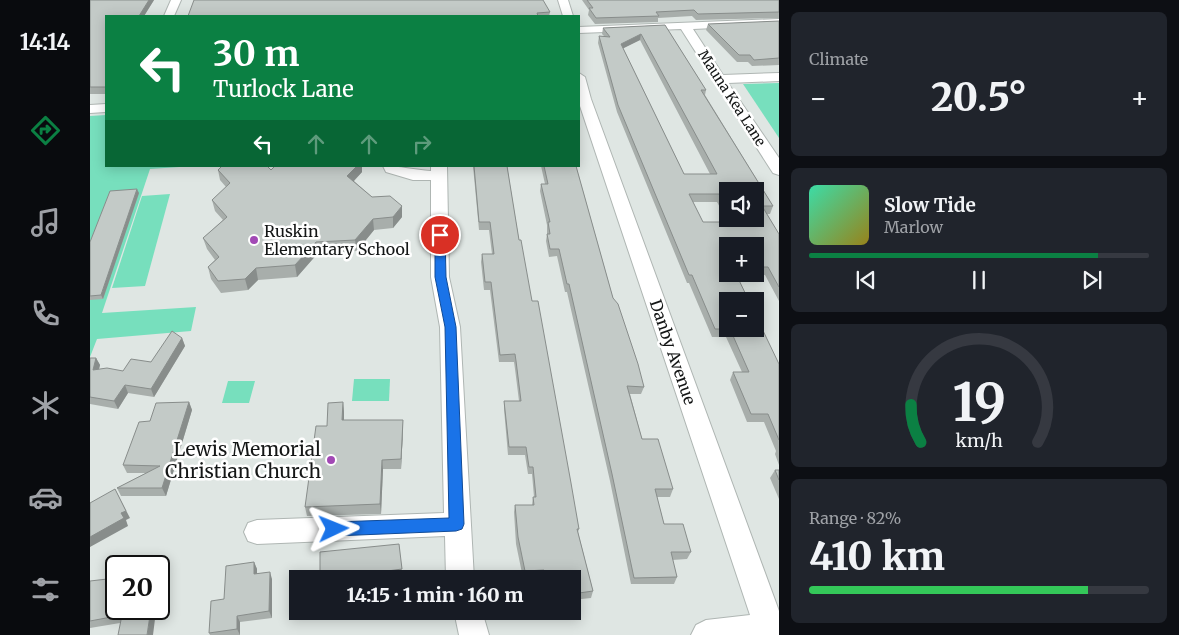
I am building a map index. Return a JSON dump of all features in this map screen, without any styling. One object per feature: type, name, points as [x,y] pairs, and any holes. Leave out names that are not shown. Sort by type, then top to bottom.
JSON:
[{"type":"street","points":[[169,15],[176,0]]},
{"type":"street","points":[[563,0],[568,15]]},
{"type":"street","points":[[580,30],[779,22]]},
{"type":"street","name":"Mauna Kea Lane","points":[[685,26],[779,170]]},
{"type":"street","points":[[720,79],[779,77]]},
{"type":"street","name":"Danby Avenue","points":[[580,87],[774,626]]},
{"type":"street","points":[[90,109],[105,108]]},
{"type":"street","points":[[391,167],[391,169],[413,175],[439,171],[440,277],[450,327],[456,524],[459,570]]},
{"type":"street","points":[[257,532],[456,524]]},
{"type":"street","points":[[470,620],[474,635]]},
{"type":"street","points":[[706,635],[774,626]]},
{"type":"green space","points":[[779,83],[779,138],[743,84]]},
{"type":"green space","points":[[105,115],[105,167],[179,167],[150,169],[102,313],[196,307],[191,331],[97,339],[90,357],[90,116]]},
{"type":"green space","points":[[170,194],[145,286],[112,288],[142,196]]},
{"type":"green space","points":[[354,379],[390,379],[389,401],[352,401]]},
{"type":"green space","points":[[228,381],[255,381],[249,403],[222,403]]},
{"type":"building","points":[[90,0],[149,0],[140,15],[105,15],[105,87],[90,87]]},
{"type":"building","points":[[194,0],[543,0],[550,12],[537,13],[538,15],[188,15]]},
{"type":"building","points":[[587,0],[779,0],[779,12],[698,14],[694,10],[656,12],[659,16],[596,18],[589,8],[593,8]]},
{"type":"building","points":[[779,21],[779,58],[754,60],[750,55],[739,55],[708,24]]},
{"type":"building","points":[[665,25],[706,90],[701,90],[758,182],[719,182],[719,194],[689,194],[703,222],[719,222],[719,227],[764,227],[764,209],[779,234],[779,287],[768,267],[764,267],[764,237],[719,237],[719,282],[740,282],[745,292],[719,292],[719,329],[715,329],[692,275],[689,275],[618,105],[599,36],[610,37],[603,28]],"holes":[[[641,34],[717,174],[684,174],[621,44]]]},
{"type":"building","points":[[221,167],[268,167],[271,170],[274,167],[356,167],[347,176],[372,197],[390,196],[402,206],[393,217],[373,219],[355,240],[316,242],[295,265],[256,268],[245,279],[218,281],[208,267],[219,257],[203,238],[227,217],[212,200],[230,183],[218,170]]},
{"type":"building","points":[[474,167],[507,167],[519,240],[521,240],[532,301],[538,301],[579,529],[577,529],[593,591],[581,593],[581,570],[525,570],[518,537],[515,505],[534,505],[533,497],[536,497],[533,467],[529,467],[526,447],[509,447],[504,401],[521,401],[515,354],[500,355],[491,282],[485,282],[482,254],[494,254],[490,222],[479,222]]},
{"type":"building","points":[[544,167],[576,167],[613,298],[618,304],[644,387],[627,386],[642,439],[658,439],[673,489],[655,489],[664,524],[683,524],[691,552],[671,552],[677,577],[634,578],[569,284],[567,284],[559,249],[550,249],[547,234],[550,234],[548,222],[550,222],[541,184],[548,184]]},
{"type":"building","points":[[137,189],[101,295],[90,296],[90,242],[110,191]]},
{"type":"building","points":[[764,192],[773,206],[764,206]]},
{"type":"building","points":[[172,331],[182,338],[151,389],[125,385],[114,401],[90,397],[90,358],[96,358],[93,370],[107,368],[123,371],[131,359],[151,362]]},
{"type":"building","points":[[764,333],[779,364],[779,440],[768,414],[751,414],[733,372],[749,372],[734,337],[764,337]]},
{"type":"building","points":[[189,402],[162,488],[117,488],[160,466],[123,465],[139,422],[150,421],[156,403]]},
{"type":"building","points":[[343,402],[342,420],[403,420],[401,459],[382,460],[380,504],[305,507],[316,426],[327,426],[328,403]]},
{"type":"building","points":[[775,470],[779,470],[779,480]]},
{"type":"building","points":[[115,489],[126,511],[121,513],[124,518],[90,537],[90,503]]},
{"type":"building","points":[[399,544],[402,569],[320,570],[320,552]]},
{"type":"building","points":[[254,562],[254,574],[270,572],[269,611],[237,616],[237,629],[209,633],[211,601],[224,599],[226,566]]},
{"type":"building","points":[[105,579],[105,618],[90,621],[90,581]]},
{"type":"building","points":[[121,620],[149,620],[147,635],[118,635]]},
{"type":"place","name":"Ruskin Elementary School","points":[[254,240]]},
{"type":"place","name":"Lewis Memorial Christian Church","points":[[331,460]]},
{"type":"route","points":[[334,529],[456,524],[450,327],[440,277],[440,235]]}]
